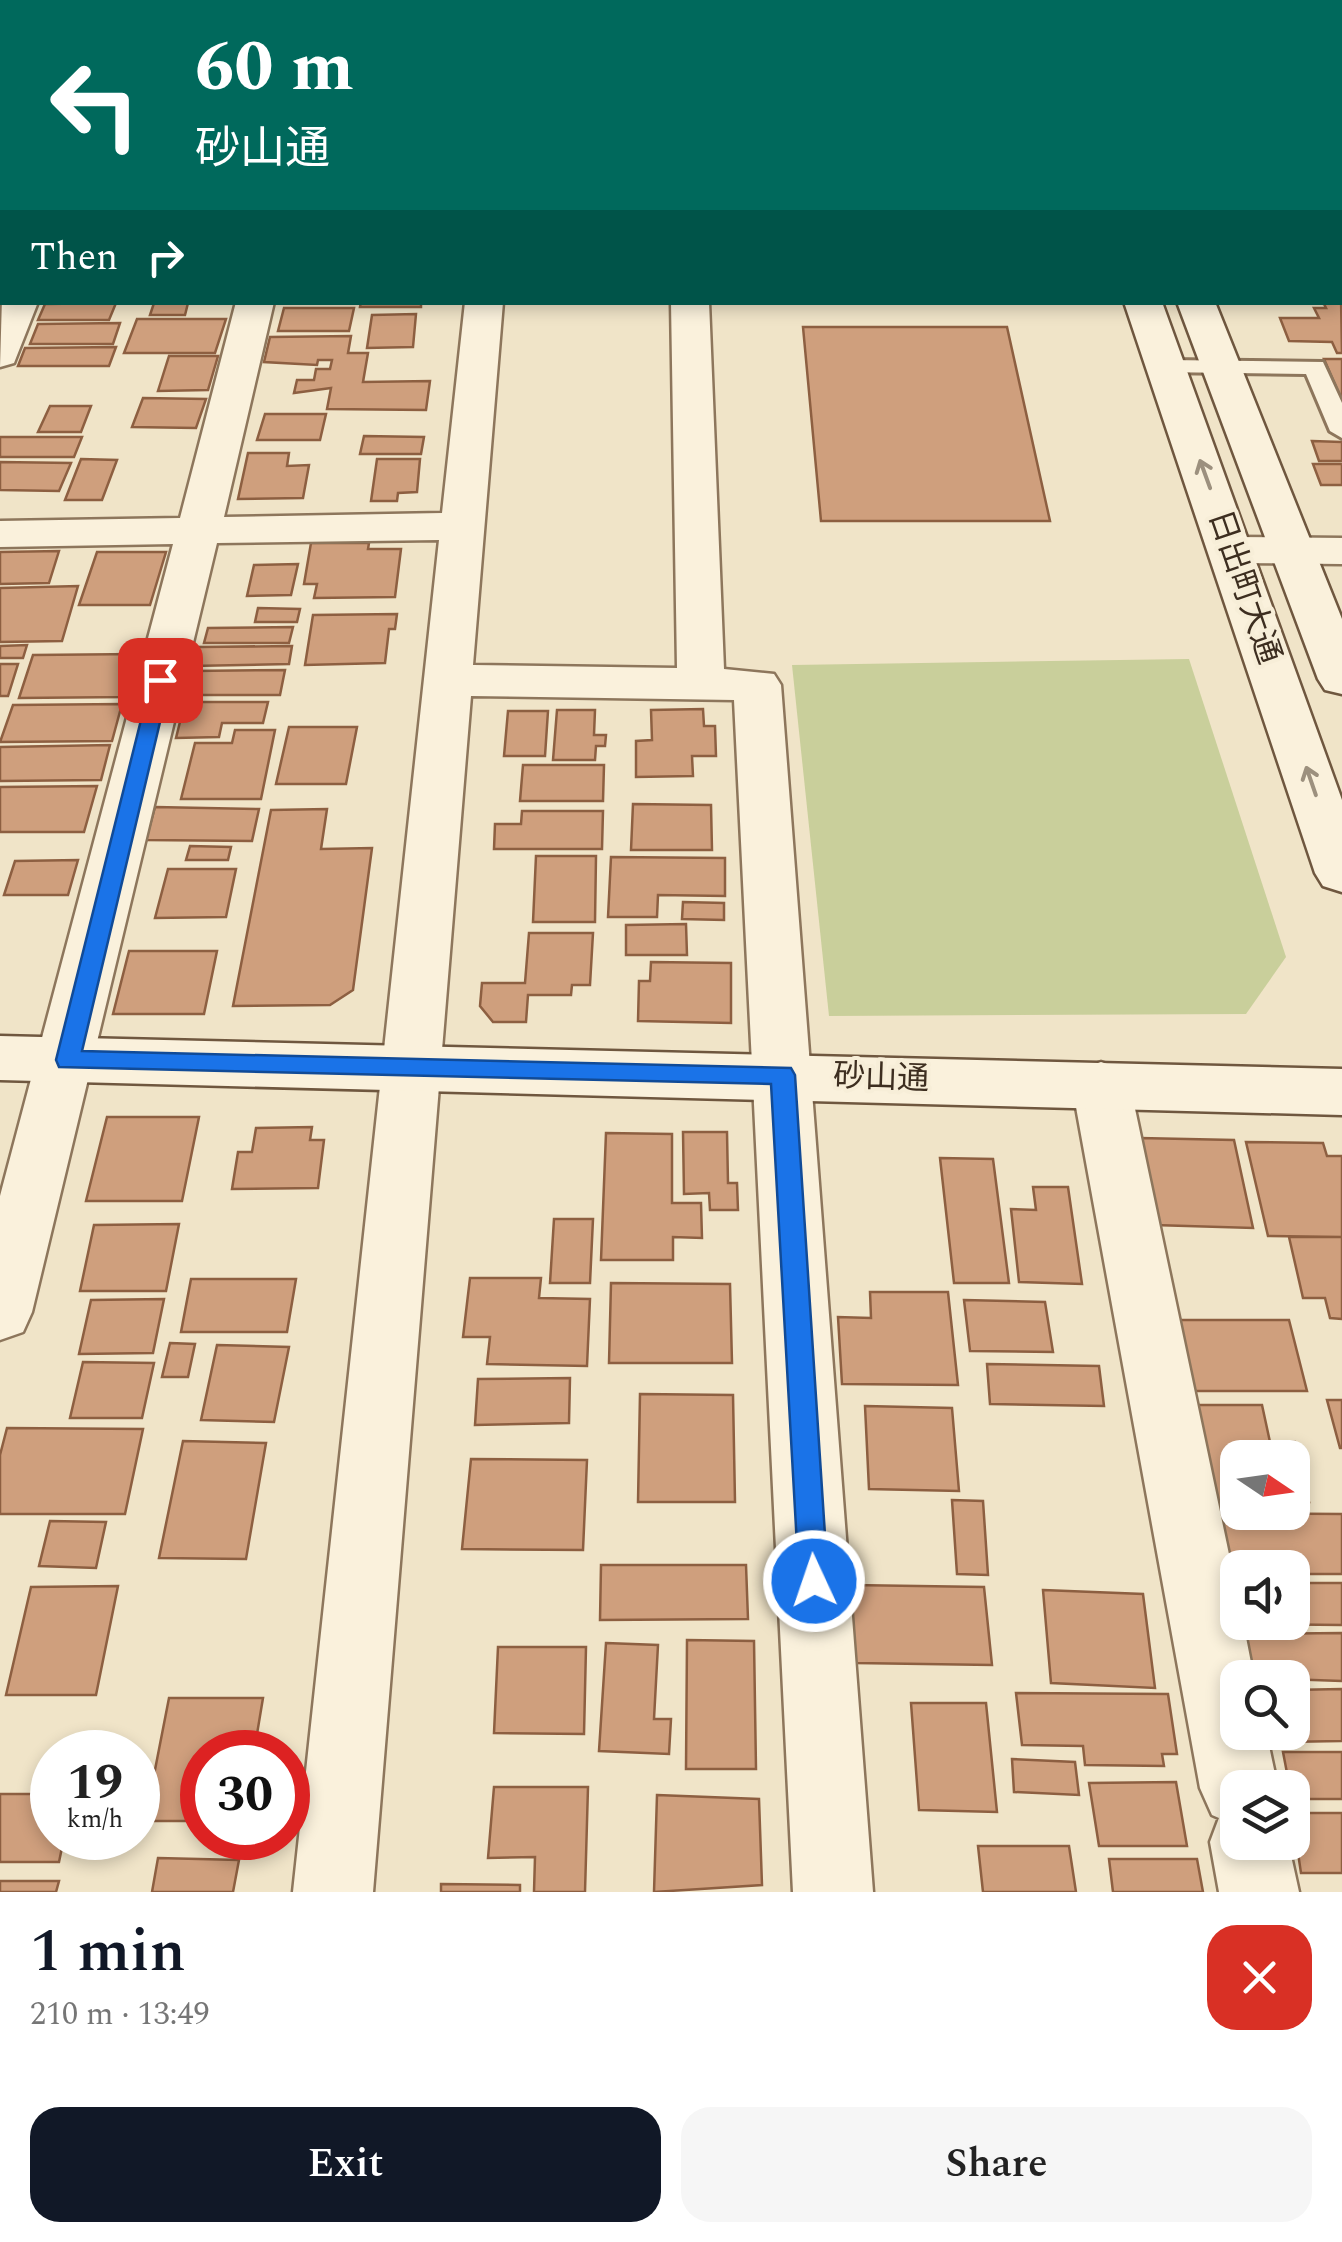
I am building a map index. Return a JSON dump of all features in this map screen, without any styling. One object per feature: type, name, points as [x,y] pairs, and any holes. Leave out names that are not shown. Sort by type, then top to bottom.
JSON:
[{"type":"street","points":[[0,354],[17,305]]},
{"type":"street","points":[[0,1312],[68,1060],[254,305]]},
{"type":"street","points":[[333,1892],[484,305]]},
{"type":"street","points":[[690,305],[702,684]]},
{"type":"street","name":"日出町大通","points":[[1144,305],[1342,873]]},
{"type":"street","name":"日出町大通","points":[[1197,305],[1342,680]]},
{"type":"street","points":[[0,534],[465,526]]},
{"type":"street","points":[[1232,550],[1342,550]]},
{"type":"street","points":[[449,680],[757,685],[833,1892]]},
{"type":"street","name":"砂山通","points":[[0,1058],[1342,1092]]},
{"type":"street","points":[[1100,1085],[1234,1770]]},
{"type":"street","points":[[1253,1860],[1259,1892]]},
{"type":"lane","points":[[1167,367],[1316,368],[1342,431]]},
{"type":"green space","points":[[1189,659],[1286,957],[1246,1014],[829,1016],[792,665]]},
{"type":"building","points":[[45,305],[115,305],[109,320],[38,320]]},
{"type":"building","points":[[153,305],[188,305],[185,315],[150,315]]},
{"type":"building","points":[[360,305],[421,305],[421,307]]},
{"type":"building","points":[[1324,305],[1341,305],[1342,353],[1337,353],[1332,342],[1289,341],[1280,318],[1319,318],[1314,308],[1326,308]]},
{"type":"building","points":[[284,308],[354,308],[349,331],[278,331]]},
{"type":"building","points":[[416,314],[413,347],[367,348],[372,315]]},
{"type":"building","points":[[137,319],[226,319],[215,353],[124,353]]},
{"type":"building","points":[[120,323],[113,344],[30,344],[38,324]]},
{"type":"building","points":[[803,327],[1007,327],[1050,521],[821,521]]},
{"type":"building","points":[[351,336],[348,353],[368,353],[363,382],[430,381],[426,410],[327,409],[331,388],[294,393],[297,380],[314,380],[316,369],[330,369],[332,360],[318,360],[317,365],[264,362],[270,337]]},
{"type":"building","points":[[116,347],[109,366],[18,366],[25,348]]},
{"type":"building","points":[[169,356],[218,356],[208,390],[158,391]]},
{"type":"building","points":[[1324,359],[1342,359],[1342,401]]},
{"type":"building","points":[[143,398],[206,399],[196,428],[132,427]]},
{"type":"building","points":[[50,406],[91,406],[81,432],[38,432]]},
{"type":"building","points":[[265,414],[326,414],[320,440],[257,440]]},
{"type":"building","points":[[364,436],[424,437],[421,454],[360,454]]},
{"type":"building","points":[[0,437],[82,437],[74,457],[0,457]]},
{"type":"building","points":[[1312,441],[1342,442],[1342,461],[1319,461]]},
{"type":"building","points":[[248,453],[289,453],[287,466],[309,465],[303,498],[238,499]]},
{"type":"building","points":[[81,459],[117,460],[102,500],[65,500]]},
{"type":"building","points":[[377,459],[420,459],[417,492],[398,493],[397,501],[371,501]]},
{"type":"building","points":[[0,462],[71,463],[59,491],[0,490]]},
{"type":"building","points":[[1313,464],[1342,464],[1342,485],[1321,485]]},
{"type":"building","points":[[311,543],[369,543],[368,549],[401,549],[395,597],[314,598],[317,584],[304,584]]},
{"type":"building","points":[[59,551],[49,583],[0,584],[0,552]]},
{"type":"building","points":[[97,552],[166,552],[150,605],[79,605]]},
{"type":"building","points":[[298,564],[291,595],[247,596],[254,565]]},
{"type":"building","points":[[78,586],[62,641],[0,642],[0,588]]},
{"type":"building","points":[[258,608],[300,609],[297,622],[255,622]]},
{"type":"building","points":[[397,614],[395,629],[389,629],[385,663],[305,665],[313,615]]},
{"type":"building","points":[[293,627],[289,643],[204,643],[208,628]]},
{"type":"building","points":[[27,645],[23,658],[0,658],[0,646]]},
{"type":"building","points":[[292,646],[289,664],[191,666],[196,647]]},
{"type":"building","points":[[138,654],[126,697],[19,698],[33,655]]},
{"type":"building","points":[[0,664],[18,664],[8,696],[0,696]]},
{"type":"building","points":[[285,670],[280,695],[186,695],[192,671]]},
{"type":"building","points":[[185,702],[268,702],[263,723],[222,723],[219,737],[176,738]]},
{"type":"building","points":[[122,704],[112,741],[0,742],[13,705]]},
{"type":"building","points":[[703,709],[704,726],[715,726],[716,756],[692,756],[693,776],[636,777],[636,741],[652,740],[651,710]]},
{"type":"building","points":[[557,710],[595,710],[594,735],[606,735],[605,746],[596,746],[595,760],[553,760]]},
{"type":"building","points":[[508,711],[548,711],[545,756],[504,756]]},
{"type":"building","points":[[289,727],[357,727],[346,784],[276,784]]},
{"type":"building","points":[[235,730],[275,730],[261,799],[181,799],[195,743],[232,743]]},
{"type":"building","points":[[110,745],[101,780],[0,781],[0,747]]},
{"type":"building","points":[[523,765],[604,765],[603,801],[520,801]]},
{"type":"building","points":[[97,786],[84,832],[0,832],[0,787]]},
{"type":"building","points":[[633,804],[711,805],[712,850],[631,850]]},
{"type":"building","points":[[155,807],[259,809],[252,841],[146,840]]},
{"type":"building","points":[[327,809],[321,849],[372,848],[353,990],[330,1005],[233,1006],[271,810]]},
{"type":"building","points":[[522,811],[603,811],[602,849],[494,849],[495,824],[521,824]]},
{"type":"building","points":[[190,846],[231,847],[228,860],[186,860]]},
{"type":"building","points":[[536,856],[596,856],[595,922],[533,922]]},
{"type":"building","points":[[611,857],[725,858],[725,896],[658,895],[657,917],[608,917]]},
{"type":"building","points":[[78,860],[68,895],[4,895],[15,861]]},
{"type":"building","points":[[168,869],[236,869],[226,917],[155,918]]},
{"type":"building","points":[[683,902],[724,903],[724,920],[682,919]]},
{"type":"building","points":[[686,924],[687,955],[626,955],[626,925]]},
{"type":"building","points":[[529,933],[593,933],[590,985],[572,985],[571,995],[528,995],[526,1022],[493,1022],[480,1006],[482,983],[525,983]]},
{"type":"building","points":[[129,951],[217,951],[204,1014],[113,1014]]},
{"type":"building","points":[[651,962],[731,963],[731,1023],[638,1021],[639,981],[650,981]]},
{"type":"building","points":[[107,1117],[199,1117],[182,1201],[86,1201]]},
{"type":"building","points":[[312,1127],[310,1140],[324,1140],[318,1188],[232,1189],[238,1152],[252,1152],[256,1128]]},
{"type":"building","points":[[683,1132],[727,1132],[728,1183],[737,1183],[738,1210],[710,1210],[709,1193],[684,1194]]},
{"type":"building","points":[[606,1133],[672,1134],[672,1203],[701,1203],[702,1238],[673,1237],[673,1260],[601,1260]]},
{"type":"building","points":[[1139,1138],[1234,1140],[1253,1228],[1154,1225]]},
{"type":"building","points":[[1246,1142],[1323,1143],[1327,1156],[1342,1156],[1342,1237],[1268,1236]]},
{"type":"building","points":[[940,1158],[993,1159],[1009,1283],[954,1283]]},
{"type":"building","points":[[1033,1187],[1068,1187],[1082,1284],[1019,1282],[1011,1209],[1036,1210]]},
{"type":"building","points":[[554,1219],[593,1219],[590,1283],[550,1283]]},
{"type":"building","points":[[179,1224],[166,1291],[80,1291],[94,1225]]},
{"type":"building","points":[[1289,1237],[1342,1237],[1342,1319],[1330,1318],[1325,1298],[1303,1298]]},
{"type":"building","points":[[470,1278],[541,1278],[539,1298],[590,1299],[587,1366],[487,1364],[490,1337],[463,1337]]},
{"type":"building","points":[[191,1279],[296,1279],[287,1332],[181,1332]]},
{"type":"building","points":[[611,1283],[730,1284],[732,1363],[609,1363]]},
{"type":"building","points":[[870,1292],[948,1292],[958,1385],[842,1384],[838,1317],[871,1318]]},
{"type":"building","points":[[164,1299],[153,1353],[79,1354],[91,1300]]},
{"type":"building","points":[[964,1300],[1045,1302],[1053,1352],[970,1351]]},
{"type":"building","points":[[1179,1320],[1289,1320],[1307,1391],[1193,1391]]},
{"type":"building","points":[[170,1343],[195,1344],[188,1377],[162,1377]]},
{"type":"building","points":[[217,1345],[289,1347],[274,1422],[201,1420]]},
{"type":"building","points":[[83,1362],[154,1363],[142,1418],[70,1418]]},
{"type":"building","points":[[987,1364],[1099,1366],[1104,1406],[990,1404]]},
{"type":"building","points":[[570,1378],[569,1423],[475,1425],[478,1379]]},
{"type":"building","points":[[640,1394],[733,1395],[735,1502],[638,1502]]},
{"type":"building","points":[[1327,1400],[1342,1400],[1342,1448],[1340,1448]]},
{"type":"building","points":[[1194,1405],[1262,1405],[1270,1440],[1220,1440],[1220,1502],[1215,1502]]},
{"type":"building","points":[[865,1406],[952,1408],[959,1491],[869,1489]]},
{"type":"building","points":[[7,1428],[143,1429],[125,1514],[0,1514],[0,1455]]},
{"type":"building","points":[[183,1441],[266,1443],[246,1559],[159,1558]]},
{"type":"building","points":[[471,1459],[587,1460],[583,1550],[462,1549]]},
{"type":"building","points":[[952,1500],[983,1501],[988,1575],[957,1574]]},
{"type":"building","points":[[1310,1514],[1342,1514],[1342,1574],[1310,1574],[1310,1550],[1224,1550],[1220,1530],[1310,1530]]},
{"type":"building","points":[[50,1521],[106,1522],[96,1568],[39,1566]]},
{"type":"building","points":[[601,1565],[746,1565],[748,1619],[600,1620]]},
{"type":"building","points":[[1310,1583],[1342,1583],[1342,1625],[1310,1625]]},
{"type":"building","points":[[851,1585],[984,1587],[992,1665],[855,1663]]},
{"type":"building","points":[[118,1586],[96,1695],[6,1695],[31,1587]]},
{"type":"building","points":[[1043,1590],[1143,1594],[1155,1688],[1051,1683]]},
{"type":"building","points":[[1310,1633],[1342,1633],[1342,1681],[1310,1680],[1310,1660],[1248,1660],[1243,1640],[1310,1640]]},
{"type":"building","points":[[687,1640],[754,1641],[756,1769],[686,1769]]},
{"type":"building","points":[[606,1643],[658,1645],[654,1719],[671,1719],[669,1754],[599,1751]]},
{"type":"building","points":[[498,1647],[586,1647],[584,1734],[494,1733]]},
{"type":"building","points":[[1342,1689],[1342,1741],[1310,1742],[1310,1690]]},
{"type":"building","points":[[1016,1693],[1168,1694],[1177,1754],[1162,1754],[1164,1766],[1085,1765],[1083,1746],[1022,1745]]},
{"type":"building","points":[[169,1698],[263,1698],[258,1730],[180,1730],[180,1821],[160,1821],[160,1744]]},
{"type":"building","points":[[911,1703],[986,1703],[997,1812],[919,1810]]},
{"type":"building","points":[[1283,1752],[1342,1752],[1342,1799],[1310,1799],[1310,1770],[1286,1770]]},
{"type":"building","points":[[1012,1759],[1075,1762],[1079,1795],[1014,1792]]},
{"type":"building","points":[[1176,1782],[1187,1846],[1099,1846],[1089,1783]]},
{"type":"building","points":[[494,1787],[588,1787],[585,1892],[534,1892],[535,1857],[488,1858]]},
{"type":"building","points":[[0,1794],[30,1794],[30,1860],[59,1862],[0,1862]]},
{"type":"building","points":[[657,1795],[759,1799],[762,1885],[654,1892]]},
{"type":"building","points":[[1310,1813],[1342,1813],[1342,1873],[1301,1873],[1299,1860],[1310,1860]]},
{"type":"building","points":[[978,1846],[1069,1846],[1076,1892],[983,1892]]},
{"type":"building","points":[[160,1858],[239,1860],[233,1892],[152,1892]]},
{"type":"building","points":[[1109,1859],[1197,1859],[1203,1892],[1113,1892]]},
{"type":"building","points":[[0,1881],[59,1881],[56,1892],[0,1892]]},
{"type":"building","points":[[441,1884],[520,1885],[520,1892],[441,1892]]},
{"type":"route","points":[[160,680],[68,1060],[782,1075],[814,1581]]}]
